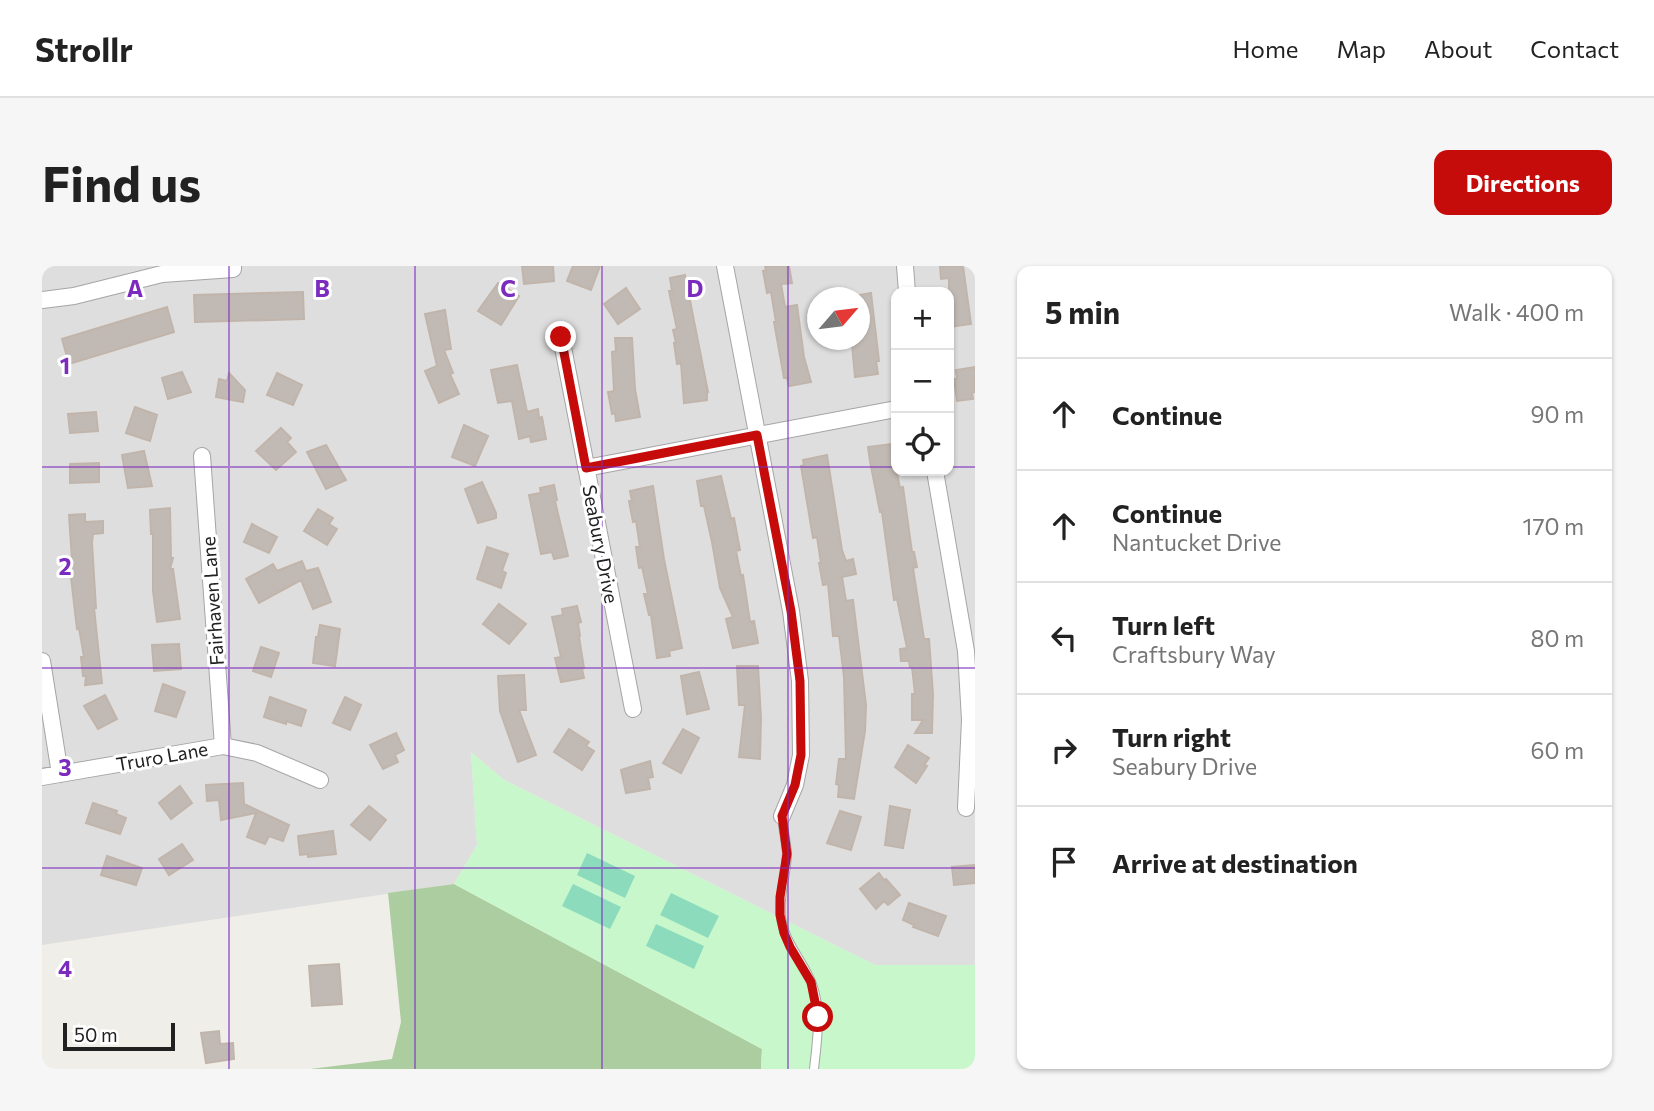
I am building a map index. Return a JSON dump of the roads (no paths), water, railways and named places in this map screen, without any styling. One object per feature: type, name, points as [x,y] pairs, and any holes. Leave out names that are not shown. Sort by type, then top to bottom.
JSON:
[{"type":"street","points":[[42,300],[74,296],[162,274],[233,269],[233,266]]},
{"type":"street","points":[[725,266],[791,611],[800,681],[801,755],[795,785],[782,816]]},
{"type":"street","points":[[905,266],[907,287]]},
{"type":"street","name":"Seabury Drive","points":[[561,337],[633,709]]},
{"type":"street","points":[[586,468],[891,410]]},
{"type":"street","name":"Fairhaven Lane","points":[[202,456],[223,746]]},
{"type":"street","points":[[936,476],[966,651],[970,720],[966,808]]},
{"type":"street","points":[[42,661],[60,774]]},
{"type":"street","name":"Truro Lane","points":[[42,777],[223,746],[257,753],[320,780]]},
{"type":"lane","points":[[782,816],[787,854],[780,915],[784,933],[811,982],[816,998],[818,1017],[814,1069]]}]
